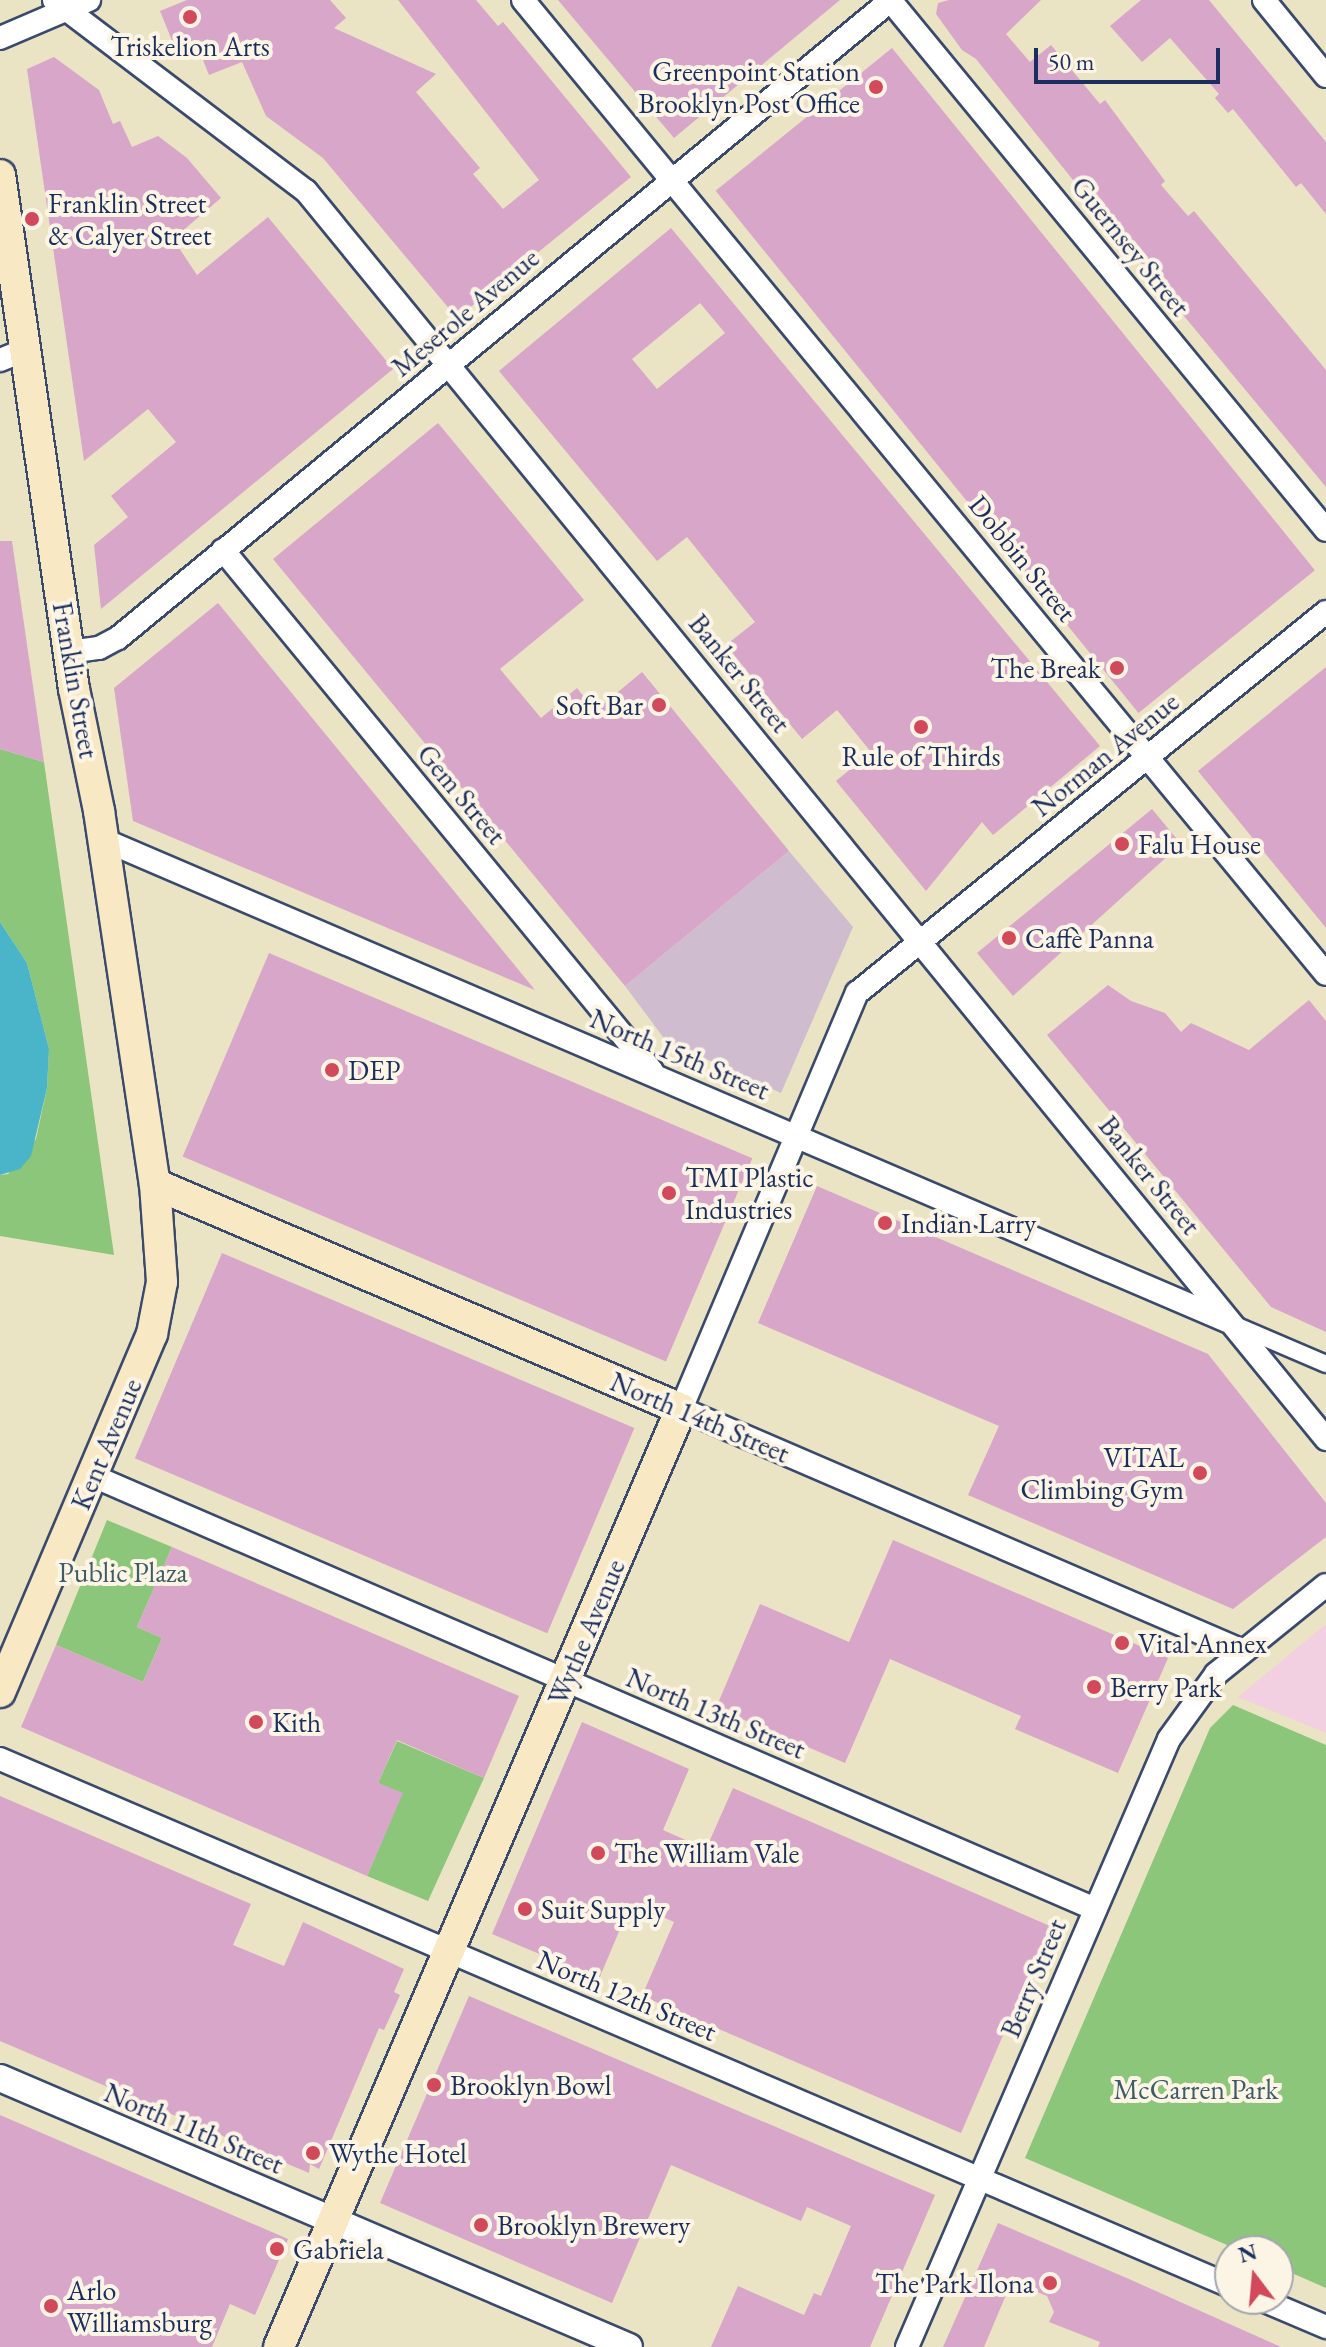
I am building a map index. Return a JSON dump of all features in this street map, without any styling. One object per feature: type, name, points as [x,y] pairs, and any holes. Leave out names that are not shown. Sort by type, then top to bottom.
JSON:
[{"type":"main road","name":"Franklin Street","points":[[0,175],[13,355],[104,840],[155,1184]]},
{"type":"main road","name":"North 14th Street","points":[[155,1184],[681,1409]]},
{"type":"main road","name":"Kent Avenue","points":[[0,1692],[93,1476],[160,1309],[155,1184]]},
{"type":"main road","name":"Wythe Avenue","points":[[279,2347],[681,1409]]},
{"type":"street","points":[[0,38],[60,5],[89,0]]},
{"type":"street","name":"Dobbin Street","points":[[523,0],[1326,974]]},
{"type":"street","name":"Meserole Avenue","points":[[69,652],[99,648],[118,638],[890,0]]},
{"type":"street","name":"Guernsey Street","points":[[890,0],[1326,530]]},
{"type":"street","points":[[1264,0],[1326,76]]},
{"type":"street","name":"Banker Street","points":[[60,5],[306,191],[1326,1439]]},
{"type":"street","name":"Gem Street","points":[[223,550],[655,1075]]},
{"type":"street","name":"Norman Avenue","points":[[920,939],[1326,612]]},
{"type":"street","name":"North 15th Street","points":[[104,840],[1231,1323]]},
{"type":"street","name":"Wythe Avenue","points":[[681,1409],[857,993],[920,939]]},
{"type":"street","points":[[1231,1323],[1326,1364]]},
{"type":"street","name":"North 14th Street","points":[[681,1409],[1243,1651]]},
{"type":"street","name":"North 13th Street","points":[[93,1476],[1095,1909]]},
{"type":"street","name":"Berry Street","points":[[907,2347],[1095,1909],[1186,1710],[1243,1651],[1326,1585]]},
{"type":"street","name":"North 12th Street","points":[[0,1759],[1214,2279]]},
{"type":"street","name":"North 11th Street","points":[[0,2078],[629,2347]]},
{"type":"street","points":[[1294,2313],[1326,2327]]},
{"type":"shaded area","points":[[789,851],[853,927],[781,1093],[666,1041],[625,986]]},
{"type":"shaded area","points":[[1326,1624],[1326,1733],[1238,1697]]},
{"type":"green space","points":[[0,749],[44,762],[114,1255],[0,1236],[0,1175],[8,1174],[36,1139],[47,1088],[49,1049],[27,963],[0,922]]},
{"type":"green space","name":"Public Plaza","points":[[107,1520],[172,1547],[137,1627],[162,1638],[143,1682],[56,1645]]},
{"type":"green space","name":"McCarren Park","points":[[1233,1705],[1326,1745],[1326,2288],[1294,2274],[1294,2235],[1214,2235],[1214,2239],[1025,2158],[1210,1728]]},
{"type":"green space","points":[[397,1741],[484,1778],[428,1901],[367,1876],[402,1794],[378,1783]]},
{"type":"water","points":[[0,922],[27,963],[49,1049],[47,1088],[31,1156],[20,1169],[0,1175]]},
{"type":"building","points":[[187,0],[330,0],[346,18],[334,28],[436,74],[416,92],[480,168],[473,174],[503,209],[539,180],[398,0],[476,0],[498,26],[503,22],[631,177],[457,318],[323,158],[266,116],[242,62],[209,75],[195,40],[175,48],[160,11]]},
{"type":"building","points":[[558,0],[840,0],[674,138]]},
{"type":"building","points":[[949,0],[1041,0],[1006,34],[1030,62],[1051,45],[1100,104],[1105,100],[1165,181],[1161,185],[1188,216],[1194,211],[1326,370],[1326,487],[1145,269],[1119,227],[1077,185],[976,59],[962,50],[936,14],[938,3]]},
{"type":"building","points":[[1141,0],[1209,0],[1326,142],[1326,214],[1301,183],[1296,187],[1233,109],[1228,113],[1215,98],[1219,94],[1170,38],[1142,62],[1110,26]]},
{"type":"building","points":[[892,48],[1315,570],[1138,713],[716,191]]},
{"type":"building","points":[[54,57],[99,90],[113,124],[120,121],[132,147],[158,136],[187,158],[221,198],[173,239],[197,275],[268,217],[393,369],[101,609],[94,545],[128,517],[111,496],[176,442],[148,409],[84,461],[27,69]]},
{"type":"building","points":[[671,228],[1100,746],[993,835],[982,822],[926,891],[836,781],[871,752],[837,710],[802,739],[726,645],[755,622],[687,537],[657,561],[499,371]],"holes":[[[700,303],[725,333],[657,389],[632,359]]]},
{"type":"building","points":[[438,423],[584,600],[500,669],[541,718],[577,688],[595,711],[642,672],[789,851],[625,986],[273,559]]},
{"type":"building","points":[[0,541],[12,541],[44,762],[0,749]]},
{"type":"building","points":[[218,603],[535,990],[133,821],[114,688]]},
{"type":"building","points":[[1326,667],[1326,928],[1198,771]]},
{"type":"building","points":[[1152,809],[1181,844],[1013,996],[977,953]]},
{"type":"building","points":[[269,953],[752,1158],[666,1362],[183,1156]]},
{"type":"building","points":[[1108,985],[1131,1001],[1165,1013],[1181,1032],[1191,1023],[1249,1050],[1309,1000],[1326,1021],[1326,1332],[1271,1307],[1047,1035]]},
{"type":"building","points":[[817,1186],[1208,1354],[1326,1503],[1326,1537],[1233,1609],[968,1495],[999,1426],[758,1323]]},
{"type":"building","points":[[222,1253],[634,1428],[547,1633],[135,1458]]},
{"type":"building","points":[[893,1540],[1168,1658],[1118,1773],[1015,1729],[1021,1716],[890,1659],[845,1763],[716,1708],[760,1604],[849,1642]]},
{"type":"building","points":[[172,1547],[519,1696],[484,1778],[397,1740],[378,1783],[403,1793],[367,1876],[21,1727],[56,1645],[143,1682],[162,1638],[137,1627]]},
{"type":"building","points":[[582,1722],[689,1769],[663,1830],[706,1849],[733,1788],[1050,1926],[961,2133],[642,1996],[674,1922],[631,1903],[599,1979],[492,1934]]},
{"type":"building","points":[[0,1796],[251,1904],[233,1945],[284,1966],[303,1922],[404,1969],[394,1992],[400,1995],[384,2030],[379,2028],[319,2169],[310,2164],[309,2173],[0,2041]]},
{"type":"building","points":[[469,1996],[935,2195],[870,2347],[711,2347],[738,2286],[804,2315],[814,2293],[821,2296],[851,2226],[807,2207],[801,2221],[671,2165],[612,2303],[380,2203]]},
{"type":"building","points":[[0,2115],[288,2239],[255,2315],[230,2304],[212,2347],[0,2347]]},
{"type":"building","name":"The Park Ilona","points":[[998,2223],[1281,2347],[1098,2347],[1100,2342],[1049,2322],[1054,2312],[1047,2296],[1025,2287],[1006,2295],[984,2347],[943,2347]]},
{"type":"place","name":"Triskelion Arts","points":[[190,17]]},
{"type":"place","name":"Greenpoint Station Brooklyn Post Office","points":[[876,87]]},
{"type":"place","name":"Franklin Street & Calyer Street","points":[[32,219]]},
{"type":"place","name":"The Break","points":[[1117,668]]},
{"type":"place","name":"Soft Bar","points":[[659,705]]},
{"type":"place","name":"Rule of Thirds","points":[[921,727]]},
{"type":"place","name":"Falu House","points":[[1122,844]]},
{"type":"place","name":"Caffè Panna","points":[[1009,938]]},
{"type":"place","name":"DEP","points":[[332,1070]]},
{"type":"place","name":"TMI Plastic Industries","points":[[669,1193]]},
{"type":"place","name":"Indian Larry","points":[[885,1223]]},
{"type":"place","name":"VITAL Climbing Gym","points":[[1200,1473]]},
{"type":"place","name":"Vital Annex","points":[[1122,1643]]},
{"type":"place","name":"Berry Park","points":[[1094,1687]]},
{"type":"place","name":"Kith","points":[[256,1722]]},
{"type":"place","name":"The William Vale","points":[[598,1853]]},
{"type":"place","name":"Suit Supply","points":[[525,1909]]},
{"type":"place","name":"Brooklyn Bowl","points":[[434,2085]]},
{"type":"place","name":"Wythe Hotel","points":[[313,2153]]},
{"type":"place","name":"Brooklyn Brewery","points":[[481,2225]]},
{"type":"place","name":"Gabriela","points":[[277,2249]]},
{"type":"place","name":"The Park Ilona","points":[[1050,2283]]},
{"type":"place","name":"Arlo Williamsburg","points":[[51,2306]]}]
